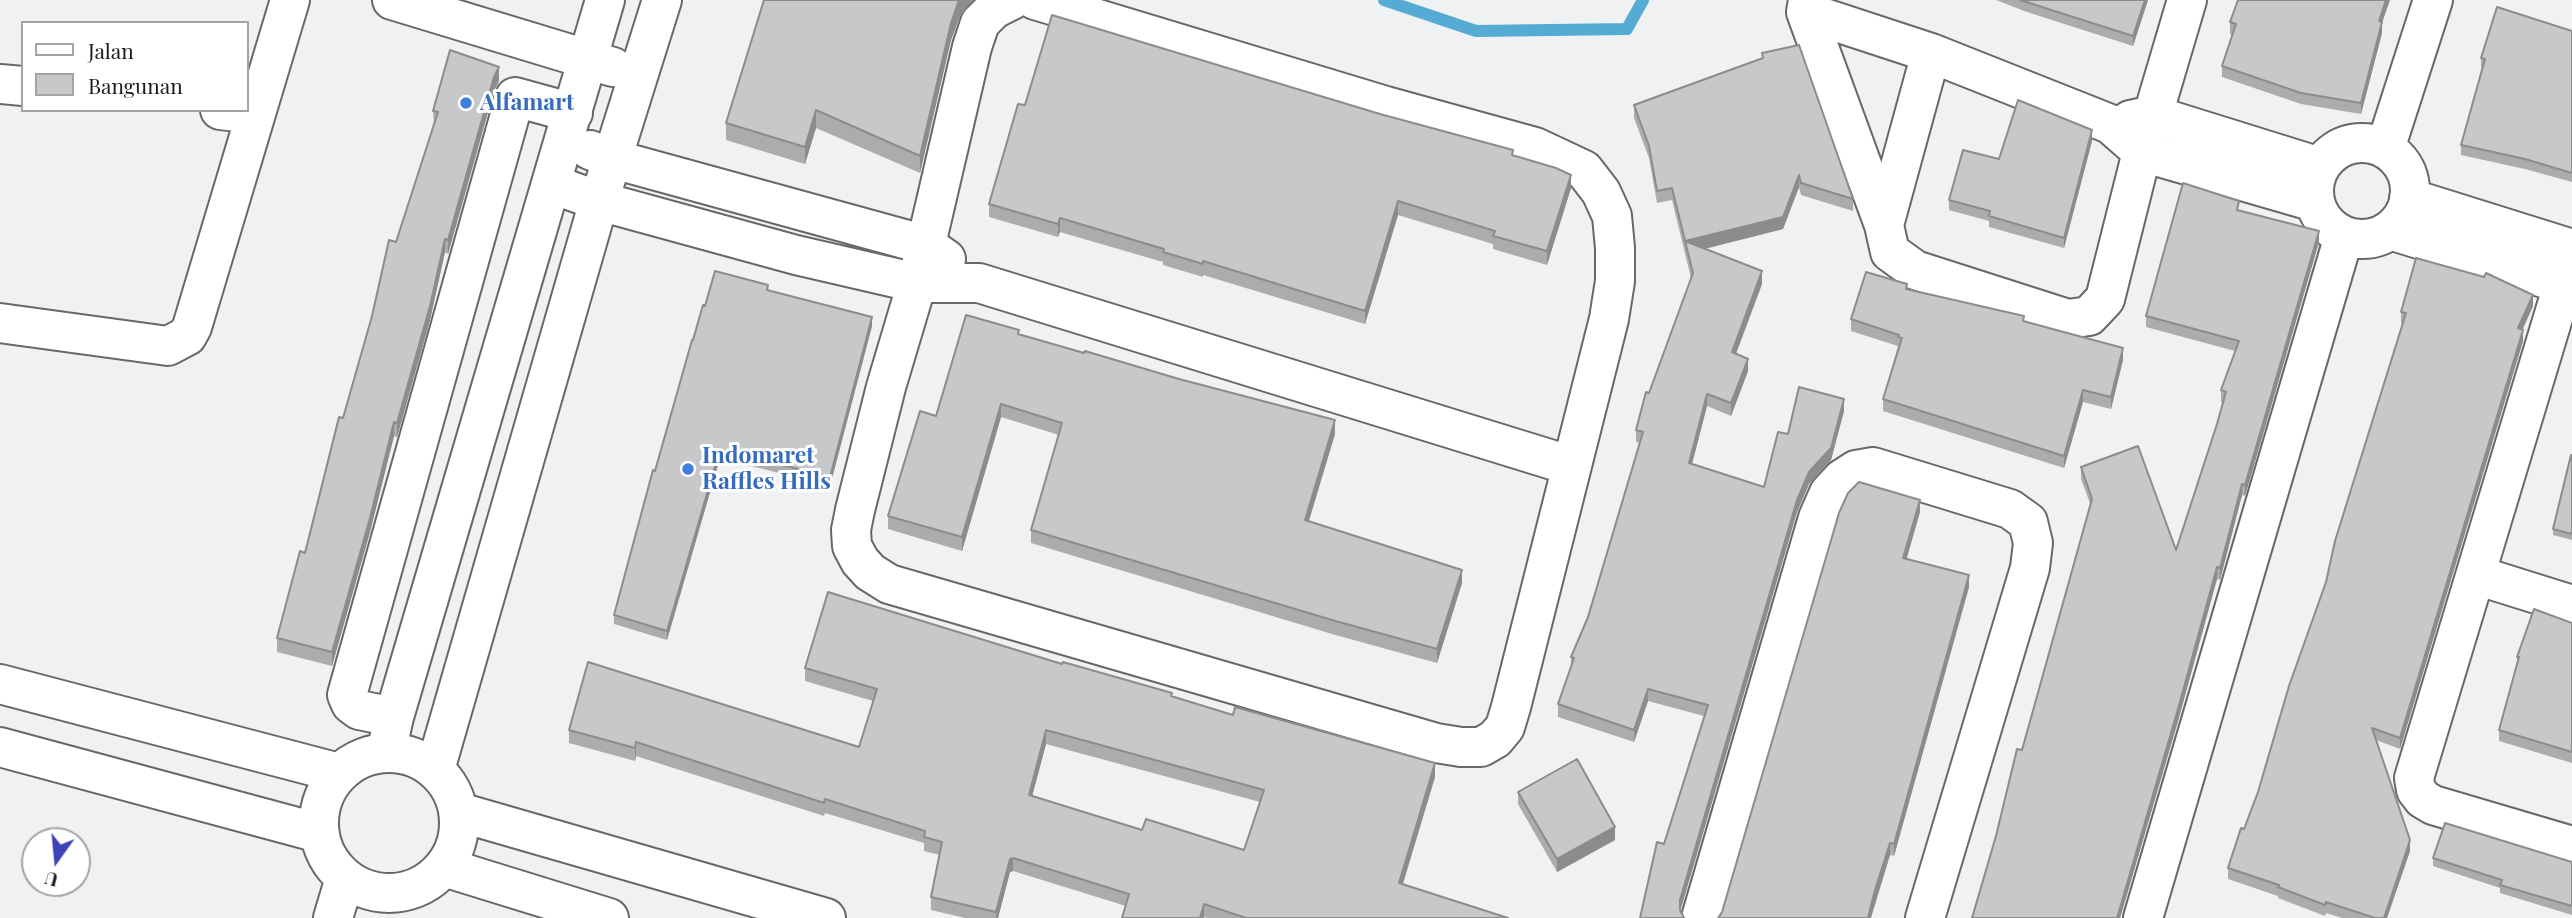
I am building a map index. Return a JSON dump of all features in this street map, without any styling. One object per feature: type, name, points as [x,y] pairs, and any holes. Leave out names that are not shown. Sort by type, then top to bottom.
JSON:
[{"type":"street","points":[[248,90],[290,0]]},
{"type":"street","points":[[392,0],[639,75]]},
{"type":"street","points":[[605,0],[589,59],[569,127],[552,184],[390,735],[339,773],[322,801],[319,833],[328,858],[345,878],[393,906],[444,867],[457,842],[459,812],[450,789],[435,770],[412,757],[390,735],[351,704],[347,695],[515,97],[569,127],[613,159],[926,245],[979,283]]},
{"type":"street","points":[[1012,0],[994,9],[980,23],[972,47],[918,283],[886,387],[851,530],[852,546],[860,561],[870,572],[889,584],[1436,743],[1481,747],[1495,739],[1505,727],[1609,319],[1615,281],[1612,216],[1601,191],[1584,170],[1535,147],[1386,106],[1035,0]]},
{"type":"street","points":[[1807,6],[1884,225],[1890,252],[1915,270],[2068,319],[2089,316],[2105,299],[2141,152],[2187,0]]},
{"type":"street","points":[[2385,149],[2433,0]]},
{"type":"street","points":[[435,770],[599,201],[639,75],[654,2]]},
{"type":"street","points":[[1807,6],[2110,124],[2141,152],[2317,185]]},
{"type":"street","points":[[1884,225],[1931,53]]},
{"type":"street","points":[[0,84],[21,86]]},
{"type":"street","points":[[0,323],[168,346],[187,336],[192,327],[238,112]]},
{"type":"street","points":[[2110,124],[2153,116],[2317,185]]},
{"type":"street","points":[[2367,144],[2385,149],[2396,158],[2405,170],[2409,183],[2409,198],[2399,221],[2390,230],[2375,237],[2359,239],[2344,236],[2326,222],[2317,185],[2332,153],[2348,145],[2367,144]]},
{"type":"street","points":[[552,184],[599,201],[796,255],[918,283],[979,283],[1572,466]]},
{"type":"street","points":[[2409,198],[2569,262]]},
{"type":"street","points":[[2390,230],[2569,262]]},
{"type":"street","points":[[2151,916],[2344,236]]},
{"type":"street","points":[[2569,262],[2414,778],[2416,790],[2423,799],[2433,805],[2572,846]]},
{"type":"street","points":[[1701,918],[1818,518],[1829,493],[1842,479],[1856,470],[1873,467],[2010,509],[2028,522],[2033,543],[2030,568],[1925,918]]},
{"type":"street","points":[[2476,575],[2572,605]]},
{"type":"street","points":[[0,684],[339,773]]},
{"type":"street","points":[[0,747],[319,833]]},
{"type":"street","points":[[459,812],[826,918]]},
{"type":"street","points":[[444,867],[609,918]]},
{"type":"street","points":[[333,918],[345,878]]},
{"type":"building","points":[[764,0],[959,0],[951,23],[920,156],[816,110],[805,147],[726,123]]},
{"type":"building","points":[[2020,0],[2145,0],[2133,36]]},
{"type":"building","points":[[2238,0],[2386,0],[2361,103],[2301,93],[2222,66],[2236,24],[2230,22]]},
{"type":"building","points":[[2497,7],[2572,31],[2572,173],[2461,145],[2485,59],[2481,58]]},
{"type":"building","points":[[1052,15],[1380,114],[1513,150],[1512,155],[1571,175],[1547,251],[1493,236],[1495,231],[1398,201],[1365,311],[1203,261],[1203,264],[1163,252],[1164,249],[1060,218],[1058,224],[989,204],[1018,104],[1025,105]]},
{"type":"building","points":[[1799,45],[1853,199],[1801,183],[1799,175],[1783,217],[1685,241],[1672,188],[1657,191],[1649,146],[1634,105],[1763,58],[1762,53]]},
{"type":"building","points":[[450,50],[499,67],[448,240],[445,239],[430,306],[397,423],[394,422],[332,652],[277,638],[300,551],[305,553],[339,417],[343,418],[372,316],[389,240],[396,242],[438,112],[433,111]]},
{"type":"building","points":[[2018,100],[2092,130],[2064,238],[1989,216],[1990,211],[1949,200],[1963,150],[1999,159]]},
{"type":"building","points":[[2183,183],[2239,201],[2237,210],[2319,231],[2245,485],[2242,484],[2220,568],[2217,567],[2117,918],[1972,918],[2017,749],[2022,750],[2092,499],[2081,467],[2138,446],[2176,550],[2217,424],[2226,392],[2221,390],[2239,341],[2146,316]]},
{"type":"building","points":[[1685,241],[1762,271],[1732,352],[1748,359],[1731,403],[1707,394],[1689,463],[1764,487],[1778,432],[1788,434],[1799,387],[1844,399],[1831,448],[1809,472],[1797,500],[1680,900],[1680,910],[1684,918],[1640,918],[1657,842],[1664,844],[1708,705],[1648,689],[1634,730],[1558,704],[1574,658],[1571,657],[1588,617],[1643,432],[1636,430],[1646,392],[1649,393],[1693,273]]},
{"type":"building","points":[[2416,258],[2484,277],[2486,273],[2533,295],[2518,328],[2523,330],[2400,738],[2372,728],[2410,840],[2384,918],[2375,918],[2326,902],[2325,905],[2278,887],[2279,885],[2228,868],[2241,828],[2244,829],[2258,792],[2289,686],[2326,582],[2335,541],[2406,313],[2401,312]]},
{"type":"building","points":[[715,271],[768,285],[767,290],[872,317],[830,477],[720,449],[667,631],[614,615],[653,470],[655,471],[692,340]]},
{"type":"building","points":[[1866,272],[1907,284],[1906,289],[2024,316],[2023,321],[2123,348],[2111,397],[2083,390],[2064,456],[1883,399],[1902,338],[1851,319]]},
{"type":"building","points":[[966,315],[1019,330],[1018,334],[1084,353],[1085,351],[1335,420],[1305,520],[1462,570],[1437,649],[1031,530],[1062,423],[1001,404],[962,537],[888,516],[920,411],[936,416]]},
{"type":"building","points":[[2572,455],[2572,534],[2553,529]]},
{"type":"building","points":[[1859,482],[1920,500],[1903,558],[1969,575],[1894,844],[1890,843],[1868,918],[1718,918],[1722,912],[1839,513],[1848,493]]},
{"type":"building","points":[[828,592],[1062,664],[1063,662],[1172,693],[1171,696],[1233,715],[1235,707],[1435,763],[1399,883],[1508,918],[1246,918],[1204,904],[1200,918],[1122,918],[1129,894],[1013,858],[1010,859],[996,912],[931,897],[942,842],[924,837],[925,831],[825,799],[824,803],[636,742],[635,748],[569,730],[588,662],[859,747],[877,689],[805,668]],"holes":[[[1046,730],[1264,790],[1244,850],[1146,819],[1142,830],[1029,795]]]},
{"type":"building","points":[[2534,609],[2572,623],[2572,752],[2499,730],[2517,657]]},
{"type":"building","points":[[1577,759],[1615,827],[1557,859],[1518,792]]},
{"type":"building","points":[[2445,823],[2572,862],[2572,906],[2500,885],[2502,880],[2433,858]]},
{"type":"waterway","points":[[1384,0],[1476,31],[1627,29],[1643,0]]},
{"type":"place","name":"Alfamart","points":[[466,103]]},
{"type":"place","name":"Indomaret Raffles Hills","points":[[688,469]]}]
